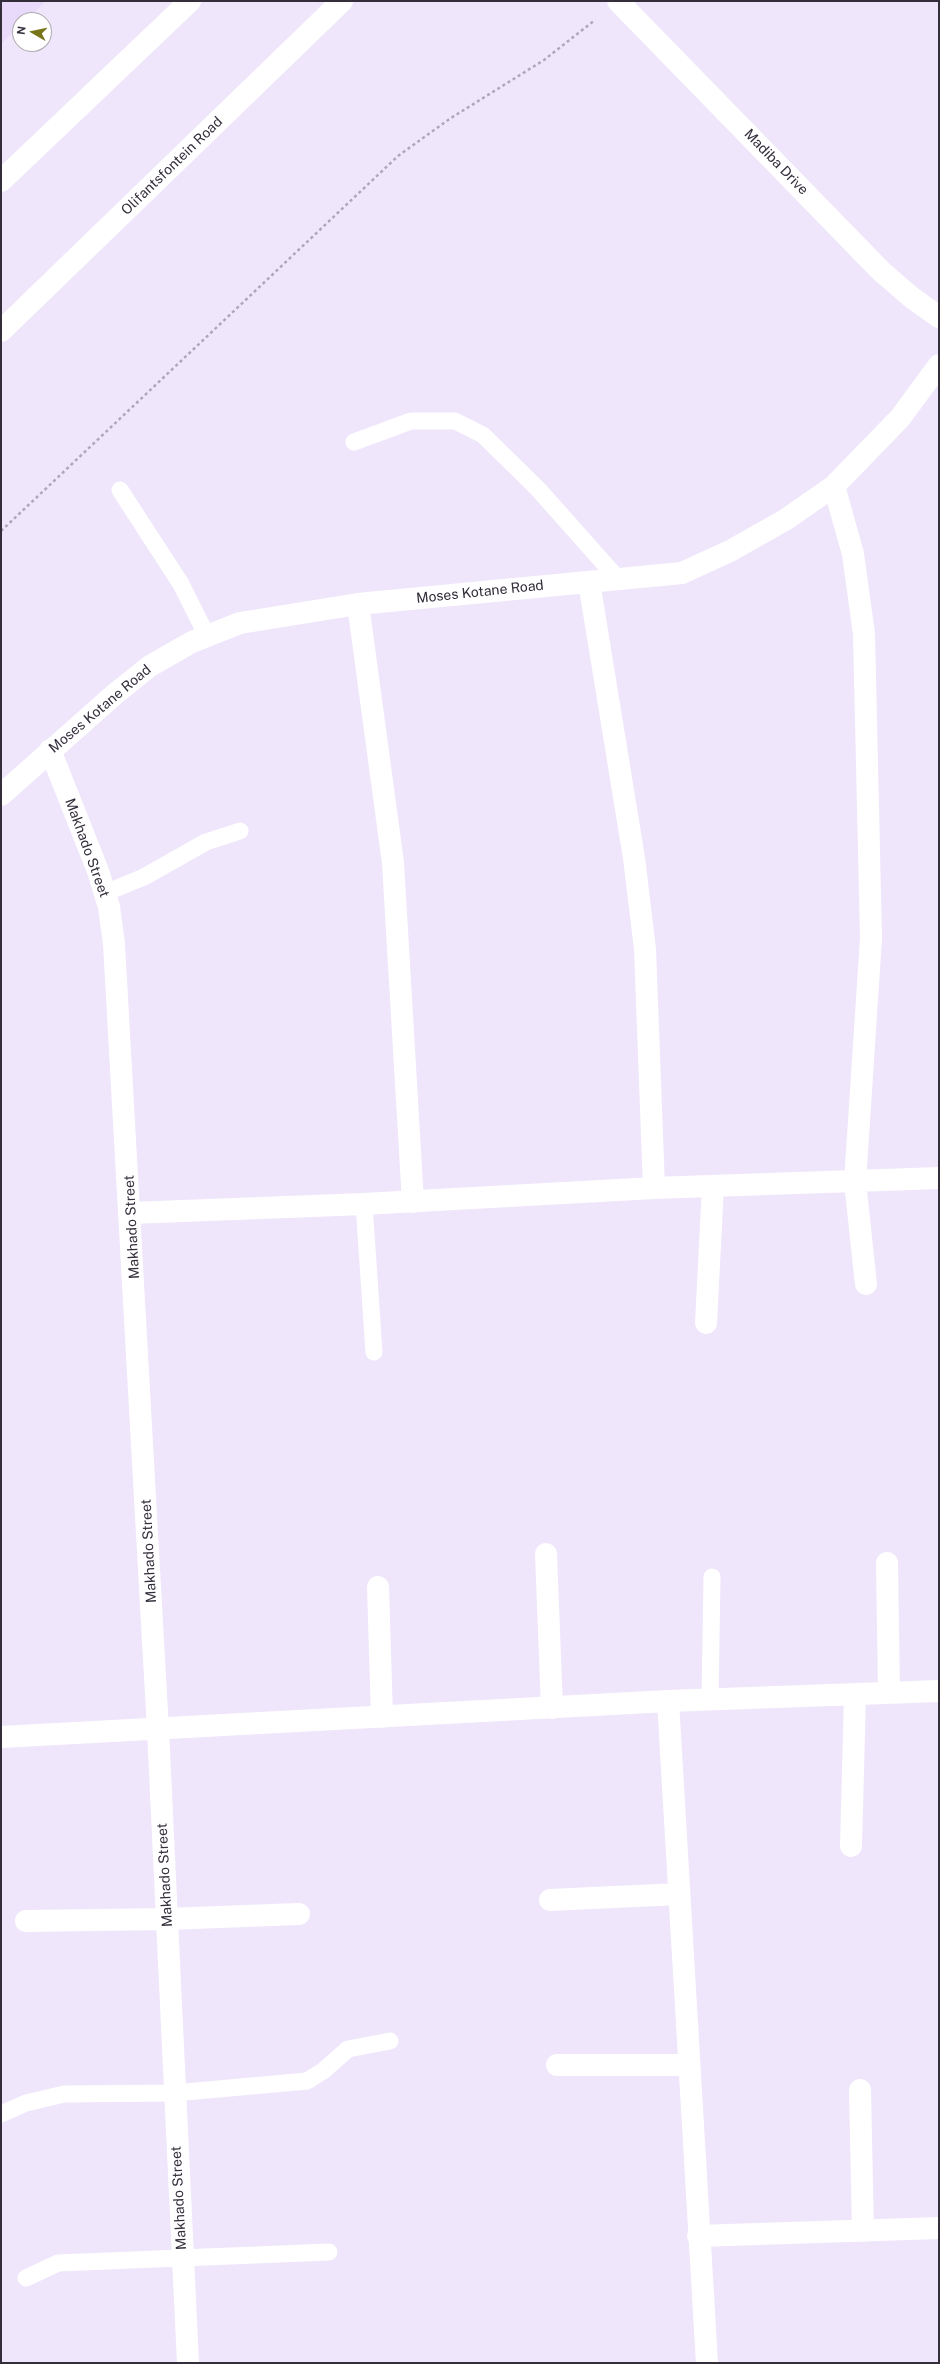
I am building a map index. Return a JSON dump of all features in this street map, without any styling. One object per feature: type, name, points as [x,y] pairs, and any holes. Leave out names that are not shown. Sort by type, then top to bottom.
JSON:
[{"type":"street","points":[[1,180],[190,1]]},
{"type":"street","name":"Olifantsfontein Road","points":[[1,331],[342,1]]},
{"type":"street","name":"Madiba Drive","points":[[618,1],[881,271],[911,297],[939,317]]},
{"type":"street","name":"Moses Kotane Road","points":[[1,796],[50,750],[150,666],[192,642],[240,623],[358,604],[682,573],[730,551],[785,520],[834,486],[900,418],[939,366]]},
{"type":"street","points":[[834,486],[853,554],[864,634],[871,938],[855,1182],[866,1284]]},
{"type":"street","points":[[589,582],[634,858],[645,949],[654,1188]]},
{"type":"street","points":[[358,604],[393,863],[413,1202]]},
{"type":"street","name":"Makhado Street","points":[[50,750],[98,871],[105,893],[114,944],[131,1213],[158,1730],[174,2093],[188,2363]]},
{"type":"street","points":[[131,1213],[413,1202],[654,1188],[939,1178]]},
{"type":"street","points":[[706,1323],[712,1186]]},
{"type":"street","points":[[546,1554],[552,1708]]},
{"type":"street","points":[[887,1563],[889,1693]]},
{"type":"street","points":[[378,1587],[382,1717]]},
{"type":"street","points":[[1,1737],[158,1730],[668,1701],[939,1691]]},
{"type":"street","points":[[851,1846],[855,1694]]},
{"type":"street","points":[[668,1701],[698,2236],[707,2363]]},
{"type":"street","points":[[550,1900],[679,1894]]},
{"type":"street","points":[[26,1921],[167,1919],[298,1914]]},
{"type":"street","points":[[557,2065],[688,2065]]},
{"type":"street","points":[[860,2090],[863,2231]]},
{"type":"street","points":[[698,2236],[939,2228]]},
{"type":"lane","points":[[354,442],[411,420],[455,421],[483,435],[538,490],[618,580]]},
{"type":"lane","points":[[120,490],[181,584],[207,636]]},
{"type":"lane","points":[[105,893],[144,877],[206,842],[240,831]]},
{"type":"lane","points":[[364,1204],[374,1352]]},
{"type":"lane","points":[[710,1700],[712,1577]]},
{"type":"lane","points":[[1,2114],[26,2103],[64,2094],[174,2093],[307,2081],[323,2071],[348,2049],[390,2041]]},
{"type":"lane","points":[[26,2278],[58,2263],[329,2252]]},
{"type":"path","points":[[1,531],[398,156],[451,118],[544,60],[618,1]]},
{"type":"shaded area","points":[[1,1],[46,1],[34,12],[12,12],[12,34],[1,44]]}]
